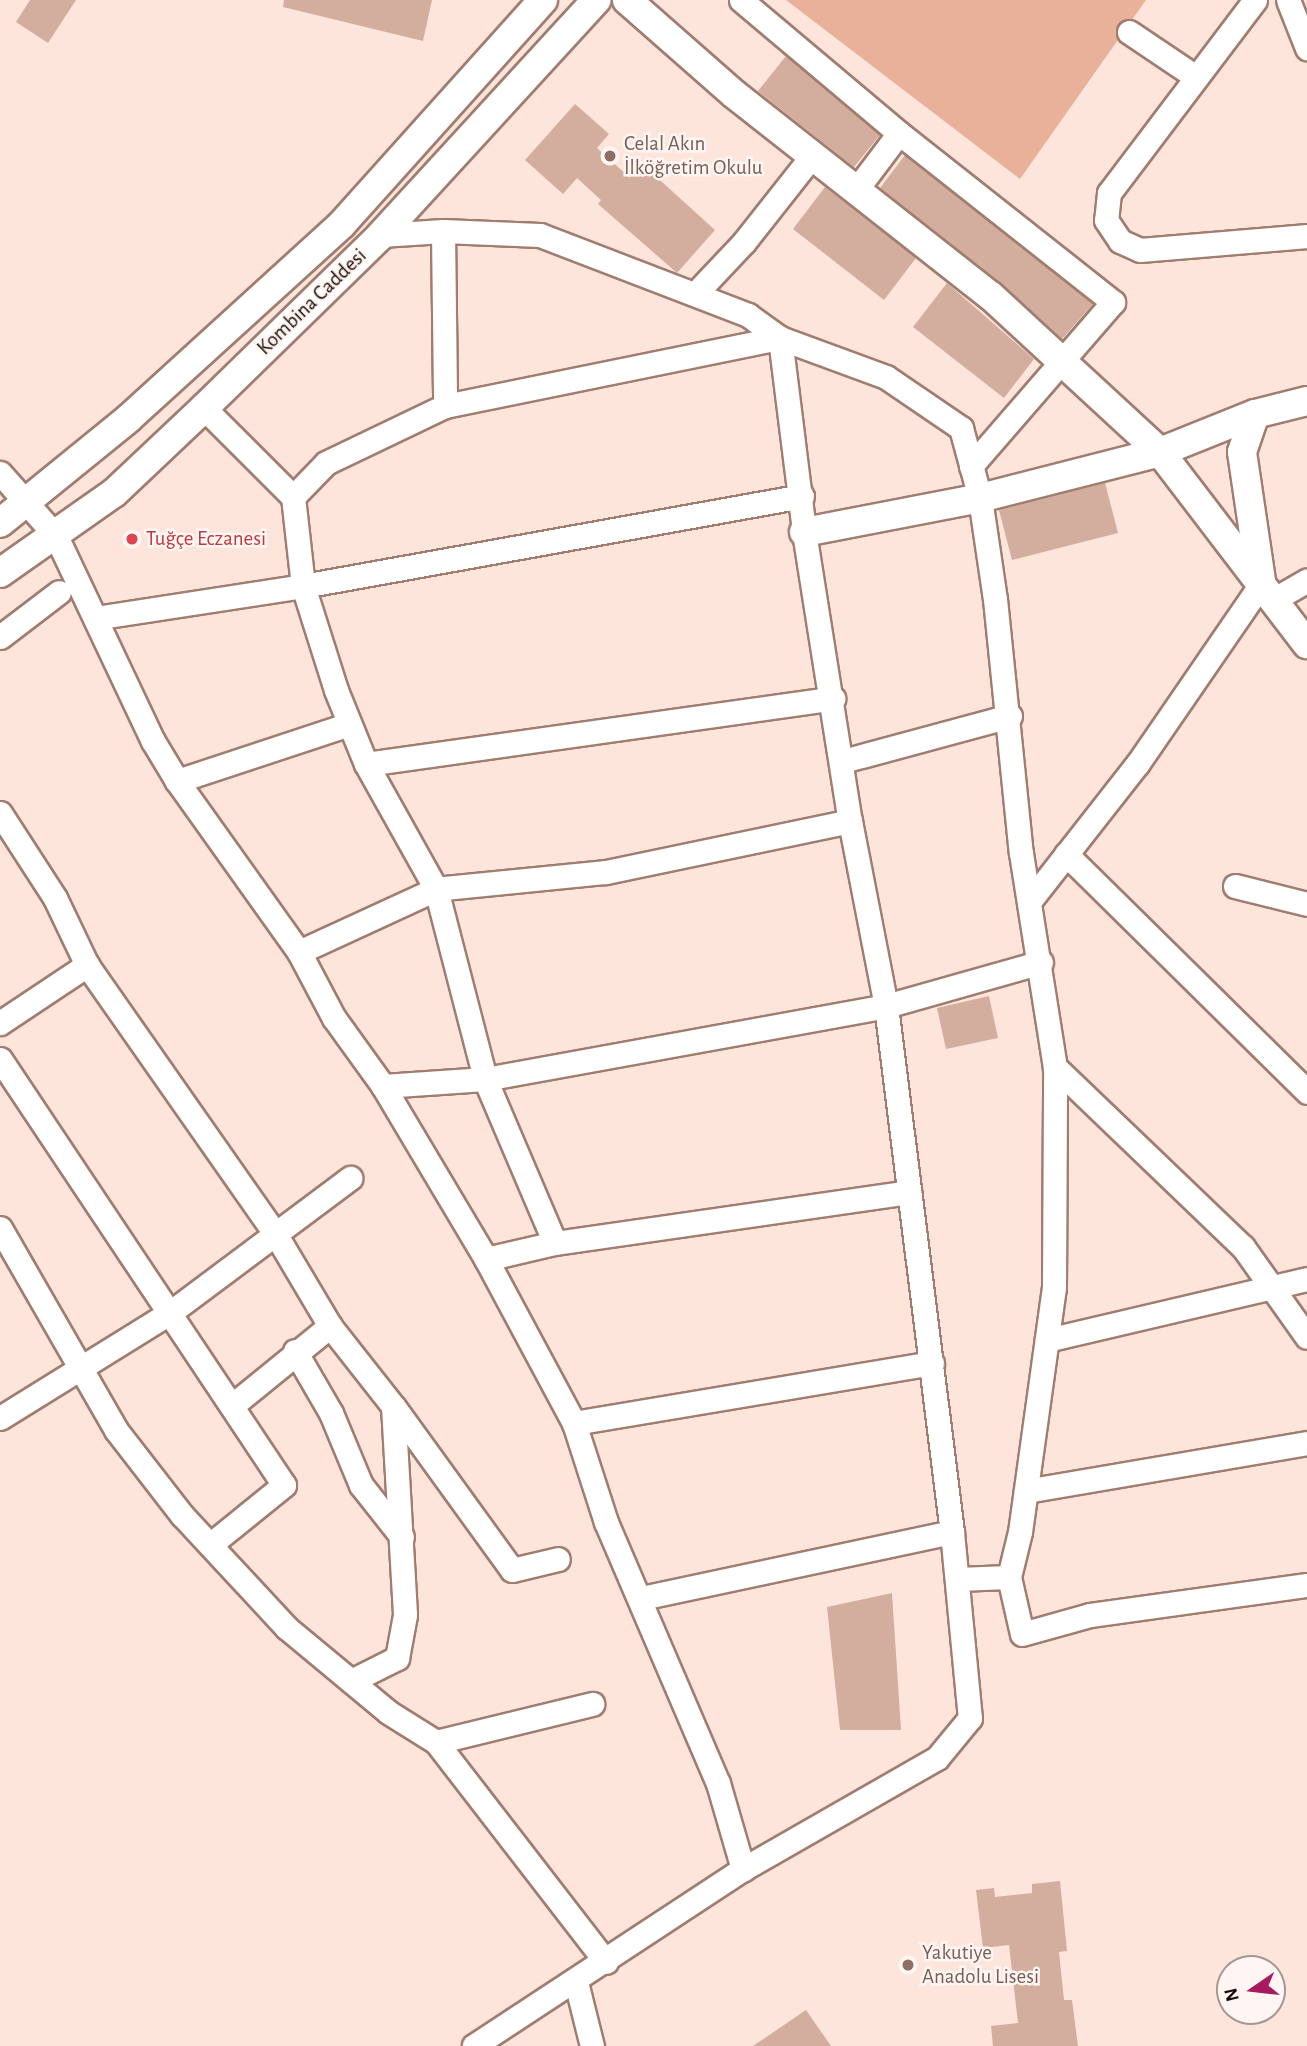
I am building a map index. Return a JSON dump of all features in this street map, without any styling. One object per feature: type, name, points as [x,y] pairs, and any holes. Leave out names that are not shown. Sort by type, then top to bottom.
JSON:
[{"type":"main road","name":"Kombina Caddesi","points":[[0,523],[28,504],[342,224],[543,0]]},
{"type":"main road","name":"Kombina Caddesi","points":[[0,572],[56,536],[114,493],[204,408],[381,235],[593,1]]},
{"type":"main road","points":[[630,3],[812,156],[991,296],[1160,452],[1307,644]]},
{"type":"main road","points":[[804,532],[980,498],[1160,452],[1255,414],[1307,401]]},
{"type":"main road","points":[[1255,414],[1242,452],[1267,592]]},
{"type":"street","points":[[741,0],[899,133],[1113,302],[1064,363],[971,466]]},
{"type":"street","points":[[1255,0],[1109,192],[1106,220],[1119,241],[1140,250],[1307,236]]},
{"type":"street","points":[[1288,0],[1307,48]]},
{"type":"street","points":[[593,1],[630,3]]},
{"type":"street","points":[[1129,32],[1196,77]]},
{"type":"street","points":[[856,190],[899,133]]},
{"type":"street","points":[[695,294],[744,242],[812,156]]},
{"type":"street","points":[[443,230],[445,406]]},
{"type":"street","points":[[381,235],[443,230],[540,235],[748,315],[780,338],[886,377],[961,428],[980,498],[1010,716],[1029,902],[1041,962],[1055,1067],[1054,1287],[1026,1491],[1009,1577],[1022,1634],[1090,1615],[1307,1585]]},
{"type":"street","points":[[293,497],[326,463],[445,406],[780,338]]},
{"type":"street","points":[[474,2046],[576,1982],[743,1869],[937,1758],[970,1718],[953,1532],[886,1006],[850,821],[833,698],[804,532],[802,496],[780,338]]},
{"type":"street","points":[[204,408],[293,497],[303,586],[349,724],[366,764],[436,889],[485,1079],[555,1243]]},
{"type":"street","points":[[0,473],[56,536],[177,781],[299,952],[334,1017],[383,1086],[486,1259],[573,1423],[606,1522],[641,1598],[718,1783],[743,1869]]},
{"type":"street","points":[[95,618],[303,586],[802,496]]},
{"type":"street","points":[[1029,902],[1267,592],[1307,580]]},
{"type":"street","points":[[0,637],[59,592]]},
{"type":"street","points":[[366,764],[833,698]]},
{"type":"street","points":[[843,761],[1010,716]]},
{"type":"street","points":[[177,781],[349,724]]},
{"type":"street","points":[[0,813],[55,898],[86,965],[276,1235],[330,1325],[393,1406],[512,1570],[558,1559]]},
{"type":"street","points":[[299,952],[436,889],[605,872],[850,821]]},
{"type":"street","points":[[1066,855],[1307,1092]]},
{"type":"street","points":[[1235,886],[1307,904]]},
{"type":"street","points":[[383,1086],[485,1079],[886,1006],[1041,962]]},
{"type":"street","points":[[0,1023],[86,965]]},
{"type":"street","points":[[0,1059],[234,1404],[284,1485],[211,1545]]},
{"type":"street","points":[[1055,1067],[1243,1247],[1273,1285],[1307,1337]]},
{"type":"street","points":[[0,1418],[171,1312],[350,1178]]},
{"type":"street","points":[[486,1259],[555,1243],[909,1192]]},
{"type":"street","points":[[0,1228],[116,1430],[211,1545],[287,1628],[388,1712],[436,1742],[606,1962]]},
{"type":"street","points":[[1047,1339],[1307,1279]]},
{"type":"street","points":[[234,1404],[295,1351],[330,1325]]},
{"type":"street","points":[[295,1351],[331,1413],[361,1485],[402,1536]]},
{"type":"street","points":[[573,1423],[932,1363]]},
{"type":"street","points":[[351,1681],[397,1658],[405,1615],[393,1406]]},
{"type":"street","points":[[1026,1491],[1307,1443]]},
{"type":"street","points":[[641,1598],[953,1532]]},
{"type":"street","points":[[957,1579],[1009,1577]]},
{"type":"street","points":[[436,1742],[592,1704]]},
{"type":"street","points":[[576,1982],[592,2046]]},
{"type":"shaded area","points":[[786,0],[1146,0],[1020,179]]},
{"type":"building","points":[[30,0],[76,0],[48,43],[16,22]]},
{"type":"building","points":[[284,0],[432,0],[423,41],[283,7]]},
{"type":"building","points":[[786,56],[880,135],[854,167],[758,91]]},
{"type":"building","points":[[575,104],[609,134],[597,148],[629,177],[641,163],[715,230],[677,273],[598,204],[601,200],[577,178],[563,194],[525,160]]},
{"type":"building","points":[[905,155],[1093,304],[1062,339],[1001,283],[880,188]]},
{"type":"building","points":[[825,187],[916,258],[884,300],[793,229]]},
{"type":"building","points":[[947,283],[1034,359],[1004,398],[913,327]]},
{"type":"building","points":[[1105,483],[1118,533],[1012,560],[999,510]]},
{"type":"building","points":[[989,996],[998,1038],[946,1049],[937,1008]]},
{"type":"building","points":[[892,1593],[901,1730],[840,1730],[827,1607]]},
{"type":"building","points":[[1060,1881],[1067,1951],[1059,1952],[1064,2000],[1072,2000],[1078,2046],[993,2046],[991,2026],[1018,2023],[1009,1945],[983,1948],[976,1890],[994,1888],[995,1897],[1032,1893],[1032,1884]]},
{"type":"building","points":[[806,2010],[831,2046],[753,2046]]},
{"type":"place","name":"Celal Akın İlköğretim Okulu","points":[[610,156]]},
{"type":"place","name":"Tuğçe Eczanesi","points":[[132,539]]},
{"type":"place","name":"Yakutiye Anadolu Lisesi","points":[[908,1965]]}]
